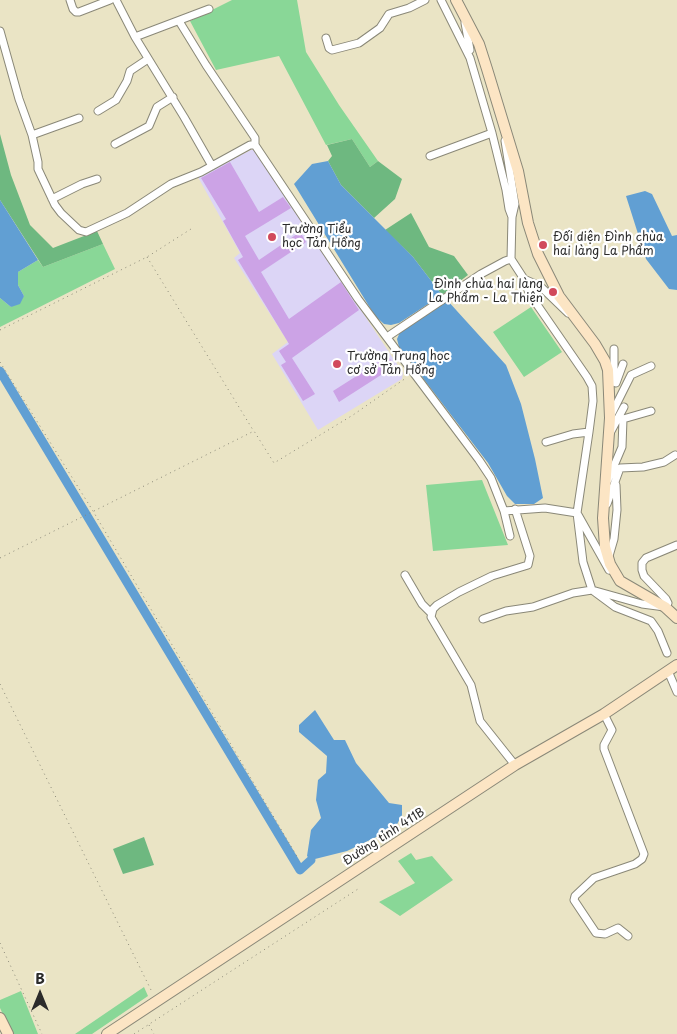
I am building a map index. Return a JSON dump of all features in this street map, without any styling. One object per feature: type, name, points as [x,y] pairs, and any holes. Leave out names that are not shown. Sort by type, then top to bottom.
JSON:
[{"type":"main road","points":[[456,0],[479,44],[518,171],[528,223],[538,254],[559,296],[605,362],[608,370],[610,418],[604,514],[605,548],[608,559],[615,575],[620,581],[665,608],[677,618]]},
{"type":"main road","name":"Đường tỉnh 411B","points":[[107,1034],[515,765],[604,714],[677,665]]},
{"type":"main road","points":[[0,1018],[8,1034]]},
{"type":"street","points":[[70,0],[73,9],[79,12],[110,0]]},
{"type":"street","points":[[116,0],[135,37],[173,97],[212,166]]},
{"type":"street","points":[[326,38],[329,48],[332,50],[359,43],[380,28],[389,14],[409,8],[425,0]]},
{"type":"street","points":[[441,0],[470,58],[492,133],[512,217]]},
{"type":"street","points":[[135,37],[209,10]]},
{"type":"street","points":[[462,10],[470,45],[470,58]]},
{"type":"street","points":[[179,21],[255,138],[254,145],[358,299],[491,478],[504,511],[510,536]]},
{"type":"street","points":[[0,31],[10,71],[32,135],[38,169],[61,213],[79,230],[87,231],[127,213],[171,184],[254,145]]},
{"type":"street","points":[[98,111],[116,100],[127,82],[130,71],[148,59]]},
{"type":"street","points":[[115,144],[149,126],[157,107],[173,97]]},
{"type":"street","points":[[32,135],[79,118]]},
{"type":"street","points":[[504,126],[515,204],[512,217],[512,259],[524,278],[529,293],[590,382],[593,391],[590,432],[577,512],[583,562],[592,590],[615,607],[651,621],[658,630],[668,653]]},
{"type":"street","points":[[430,156],[492,133]]},
{"type":"street","points":[[52,199],[97,178]]},
{"type":"street","points":[[387,337],[481,274],[512,259]]},
{"type":"street","points":[[524,278],[540,286],[577,321]]},
{"type":"street","points":[[609,392],[614,373],[614,349]]},
{"type":"street","points":[[609,392],[623,364]]},
{"type":"street","points":[[610,418],[630,375],[651,366]]},
{"type":"street","points":[[608,436],[624,407]]},
{"type":"street","points":[[605,487],[622,447],[623,419],[652,411]]},
{"type":"street","points":[[546,442],[573,434],[590,432]]},
{"type":"street","points":[[604,514],[620,468],[643,467],[664,462],[675,455]]},
{"type":"street","points":[[608,559],[614,539],[616,480]]},
{"type":"street","points":[[504,511],[545,508],[577,512]]},
{"type":"street","points":[[431,613],[437,605],[476,584],[528,565],[530,556],[515,509]]},
{"type":"street","points":[[577,512],[608,570],[615,575]]},
{"type":"street","points":[[482,619],[506,611],[533,606],[567,595],[592,590],[642,604],[665,608],[668,603],[666,599],[644,576],[642,563],[646,558],[677,545]]},
{"type":"street","points":[[405,575],[422,604],[431,613],[434,624],[471,685],[480,721],[515,765]]},
{"type":"street","points":[[668,672],[677,692]]},
{"type":"street","points":[[604,714],[612,730],[604,745],[604,749],[637,840],[644,854],[642,859],[635,864],[594,878],[575,896],[574,900],[596,933],[605,934],[618,928],[628,936]]},
{"type":"path","points":[[0,330],[147,257],[191,228]]},
{"type":"path","points":[[147,257],[274,463],[353,416],[413,374]]},
{"type":"path","points":[[0,362],[93,511],[298,858]]},
{"type":"path","points":[[0,558],[254,431]]},
{"type":"path","points":[[0,684],[156,1000]]},
{"type":"path","points":[[134,1034],[358,889]]},
{"type":"path","points":[[0,943],[42,1034]]},
{"type":"path","points":[[149,1025],[154,1034]]},
{"type":"shaded area","points":[[253,149],[403,373],[402,379],[318,430],[272,354],[288,342],[234,258],[240,253],[198,177]]},
{"type":"green space","points":[[232,0],[297,0],[306,52],[339,105],[378,161],[370,167],[352,139],[326,145],[279,56],[216,70],[190,21]]},
{"type":"green space","points":[[0,134],[11,175],[30,225],[53,248],[97,231],[103,244],[43,267],[0,200]]},
{"type":"green space","points":[[352,139],[370,167],[378,161],[402,179],[395,199],[374,218],[341,185],[328,161],[332,156],[327,145]]},
{"type":"green space","points":[[411,213],[429,247],[454,256],[468,275],[442,295],[413,257],[385,230]]},
{"type":"green space","points":[[103,244],[115,269],[0,327],[0,298],[11,307],[24,296],[18,285],[18,272],[38,260],[43,267]]},
{"type":"green space","points":[[531,307],[562,352],[524,377],[493,332]]},
{"type":"green space","points":[[482,480],[508,545],[433,551],[426,485]]},
{"type":"green space","points":[[144,837],[154,865],[123,874],[113,849]]},
{"type":"green space","points":[[411,853],[416,860],[432,856],[453,880],[400,916],[379,902],[415,883],[398,861]]},
{"type":"green space","points":[[144,987],[148,996],[92,1034],[75,1034]]},
{"type":"green space","points":[[21,991],[38,1034],[12,1034],[0,1008],[0,1000]]},
{"type":"water","points":[[328,161],[341,185],[413,257],[442,295],[399,323],[384,324],[375,316],[294,184],[312,164]]},
{"type":"water","points":[[645,191],[652,194],[672,236],[677,235],[677,290],[669,289],[646,259],[626,196]]},
{"type":"water","points":[[0,200],[38,260],[18,272],[18,285],[24,296],[20,304],[11,307],[0,298]]},
{"type":"water","points":[[447,300],[506,365],[521,404],[543,498],[534,504],[515,504],[507,496],[488,463],[399,347],[397,339],[400,332]]},
{"type":"water","points":[[315,710],[334,740],[345,740],[356,763],[389,803],[402,805],[402,815],[395,828],[347,851],[311,860],[307,856],[311,830],[321,818],[316,800],[318,780],[326,773],[327,756],[299,732],[299,725]]},
{"type":"building","points":[[230,162],[259,212],[283,197],[291,208],[245,236],[259,260],[300,232],[306,242],[261,272],[289,319],[341,282],[359,310],[292,358],[315,394],[303,401],[281,365],[286,362],[279,351],[289,344],[238,260],[243,257],[223,221],[226,219],[201,178]]},
{"type":"building","points":[[388,356],[395,366],[339,402],[333,391]]},
{"type":"waterway","points":[[0,371],[300,870],[311,860]]},
{"type":"place","name":"Trường Tiểu học Tản Hồng","points":[[272,237]]},
{"type":"place","name":"Đối diện Đình chùa hai làng La Phẩm","points":[[543,245]]},
{"type":"place","name":"Đình chùa hai làng La Phẩm - La Thiện","points":[[553,292]]},
{"type":"place","name":"Trường Trung học cơ sở Tản Hồng","points":[[337,364]]}]
